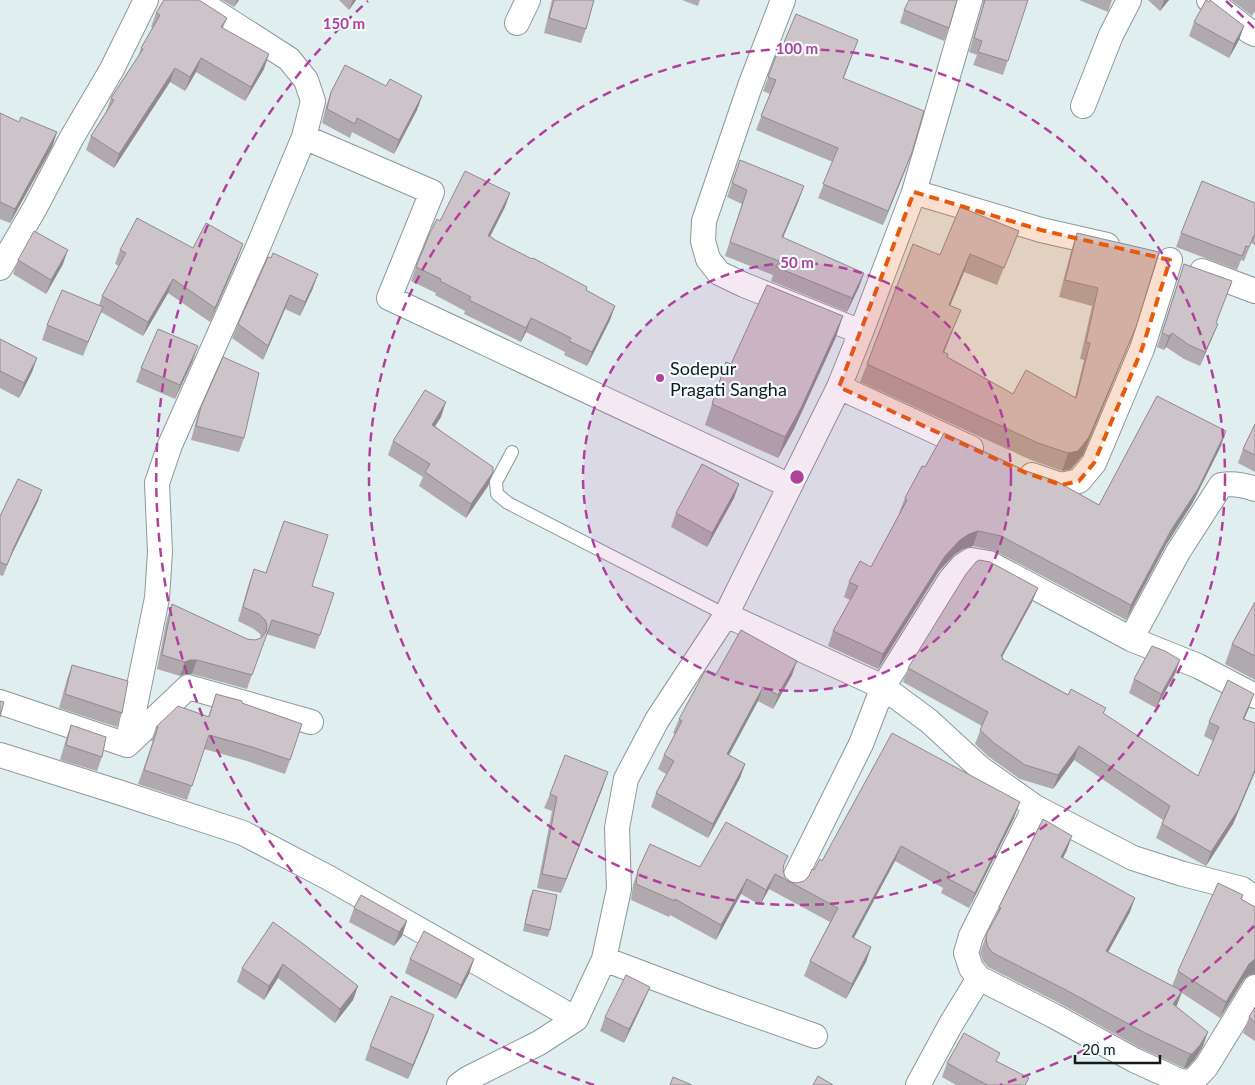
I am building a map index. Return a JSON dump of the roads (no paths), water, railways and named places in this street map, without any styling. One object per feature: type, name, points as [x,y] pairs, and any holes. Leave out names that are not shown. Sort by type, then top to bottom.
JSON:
[{"type":"street","points":[[0,268],[112,68],[146,0]]},
{"type":"street","points":[[127,745],[166,602],[160,552],[157,483],[170,445],[258,248],[304,137],[313,101],[306,80],[289,59],[197,0]]},
{"type":"street","points":[[517,23],[528,0]]},
{"type":"street","points":[[783,0],[750,86],[704,221],[703,241],[708,259],[720,273],[744,285],[862,332]]},
{"type":"street","points":[[468,1083],[540,1043],[576,1020],[604,959],[619,889],[617,828],[626,779],[657,720],[726,615],[839,387],[862,332],[914,192],[970,0]]},
{"type":"street","points":[[1083,106],[1111,35],[1129,0]]},
{"type":"street","points":[[1209,0],[1255,34]]},
{"type":"street","points":[[304,137],[432,192],[389,298],[790,486]]},
{"type":"street","points":[[914,192],[1041,230],[1124,249]]},
{"type":"street","points":[[1017,469],[1062,485],[1079,481],[1094,463],[1142,349],[1161,258],[1255,290]]},
{"type":"street","points":[[839,387],[990,456]]},
{"type":"street","points":[[1132,639],[1178,552],[1221,485],[1231,484],[1248,486],[1255,489]]},
{"type":"street","points":[[792,884],[861,744],[883,687],[950,580],[962,566],[971,560],[989,563],[1132,639],[1198,666],[1255,696]]},
{"type":"street","points":[[726,615],[883,687],[929,721],[980,768],[1034,807],[1133,858],[1183,874],[1242,889],[1255,898]]},
{"type":"street","points":[[127,745],[188,687],[311,722]]},
{"type":"street","points":[[0,702],[127,745]]},
{"type":"street","points":[[0,755],[243,834],[328,878],[576,1020]]},
{"type":"street","points":[[1034,807],[971,936],[966,953],[972,968],[979,978],[1134,1060],[1182,1082],[1193,1081],[1206,1067],[1255,987]]},
{"type":"street","points":[[604,959],[815,1036]]},
{"type":"street","points":[[918,1085],[951,1024],[979,978]]},
{"type":"lane","points":[[512,452],[496,482],[497,494],[508,503],[726,615]]},
{"type":"place","name":"Sodepur Pragati Sangha","points":[[660,378]]}]
